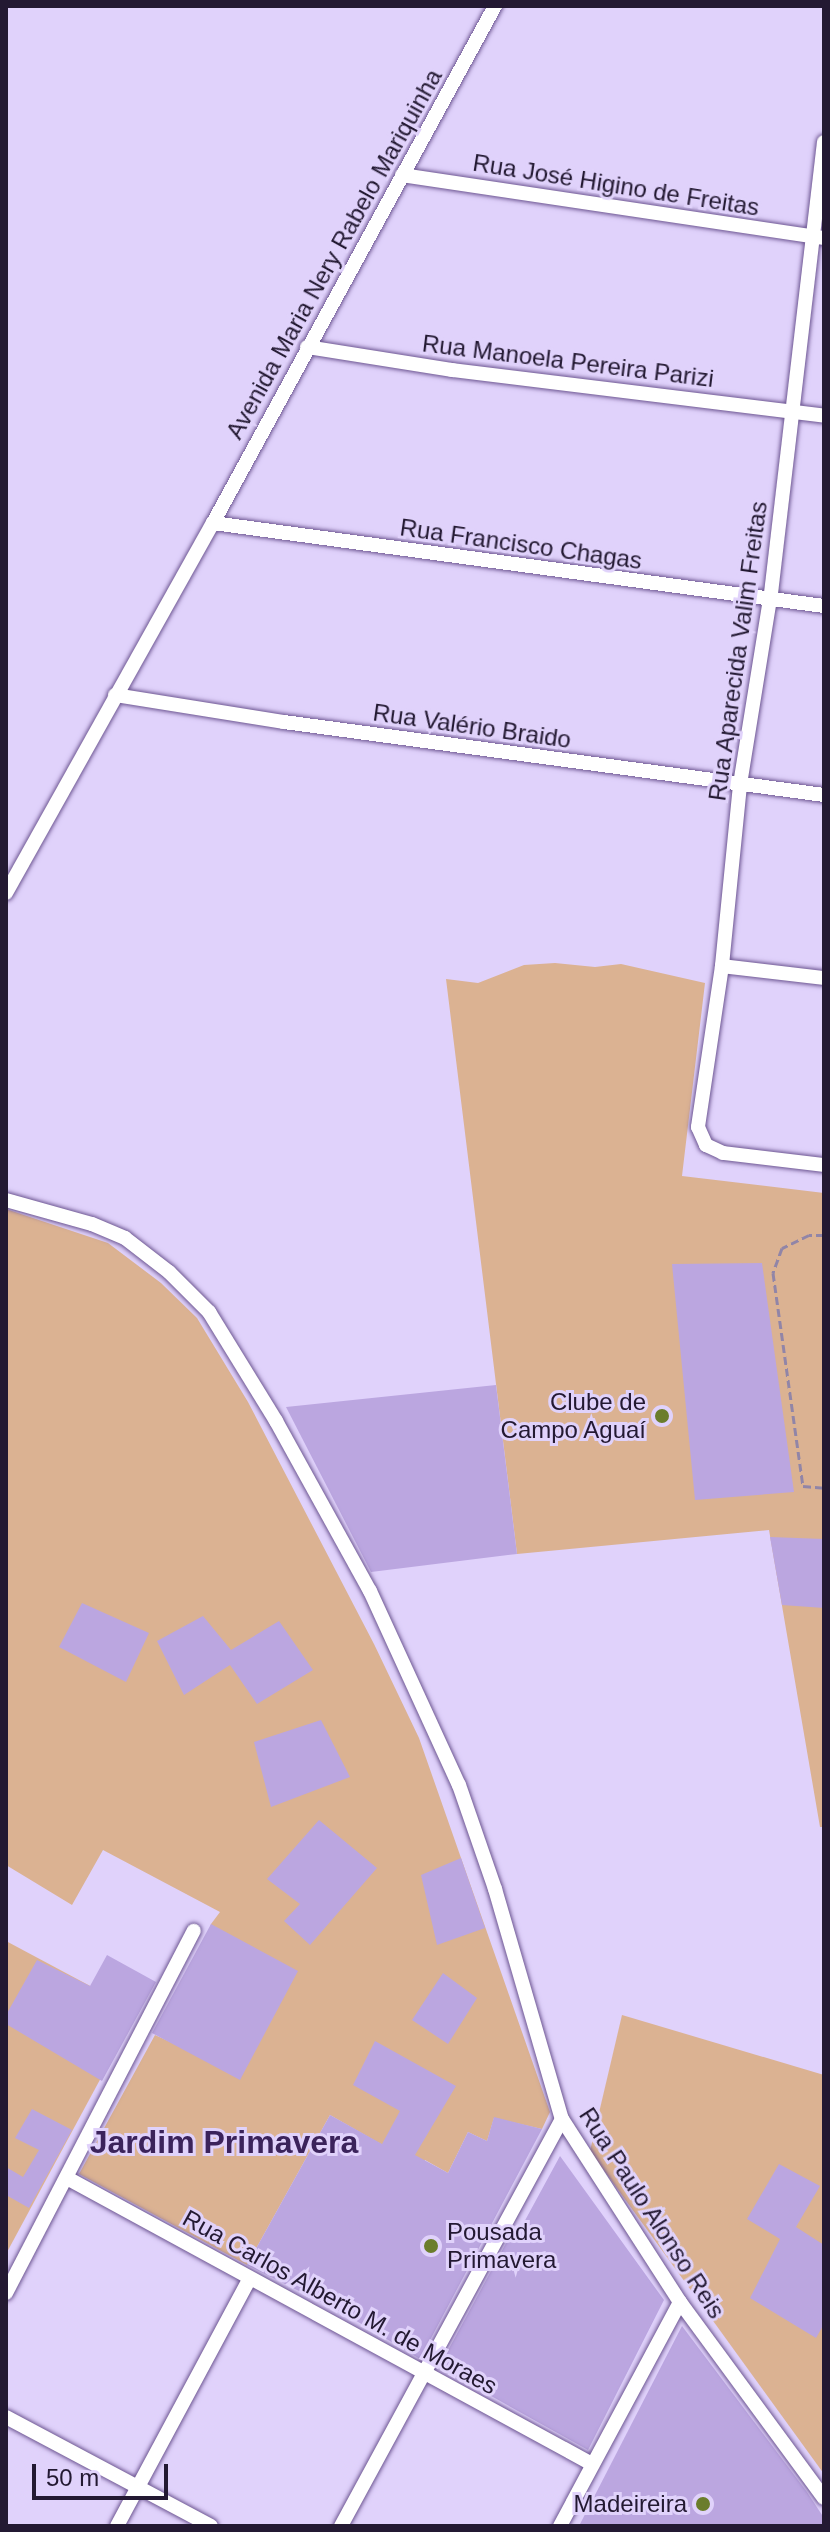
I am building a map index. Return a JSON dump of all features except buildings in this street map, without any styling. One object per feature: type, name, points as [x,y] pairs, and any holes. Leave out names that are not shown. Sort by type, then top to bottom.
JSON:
[{"type":"street","name":"Avenida Maria Nery Rabelo Mariquinha","points":[[6,893],[213,523],[495,6]]},
{"type":"street","name":"Rua Aparecida Valim Freitas","points":[[824,142],[818,237],[792,412],[770,599],[740,785],[722,966],[698,1127],[706,1145],[723,1153],[824,1165]]},
{"type":"street","name":"Rua José Higino de Freitas","points":[[402,175],[818,237]]},
{"type":"street","name":"Rua Manoela Pereira Parizi","points":[[307,347],[452,370],[824,416]]},
{"type":"street","name":"Rua Francisco Chagas","points":[[213,523],[824,606]]},
{"type":"street","name":"Rua Valério Braido","points":[[115,695],[284,722],[824,795]]},
{"type":"street","points":[[722,966],[824,978]]},
{"type":"street","name":"Rua Paulo Alonso Reis","points":[[6,1200],[92,1224],[125,1238],[169,1272],[209,1312],[276,1421],[370,1591],[459,1785],[495,1889],[562,2119],[680,2302],[824,2498]]},
{"type":"street","points":[[6,2293],[194,1931]]},
{"type":"street","points":[[341,2526],[562,2119]]},
{"type":"street","name":"Rua Carlos Alberto M. de Moraes","points":[[67,2178],[592,2464]]},
{"type":"street","points":[[117,2526],[250,2278]]},
{"type":"street","points":[[560,2526],[680,2302]]},
{"type":"street","points":[[6,2417],[211,2526]]},
{"type":"path","points":[[824,1235],[809,1235],[782,1248],[773,1273],[803,1486],[824,1488]]},
{"type":"shaded area","name":"Clube de Campo Aguaí","points":[[555,963],[595,967],[621,964],[705,983],[682,1176],[824,1193],[824,1827],[820,1827],[769,1530],[517,1554],[446,979],[478,983],[524,965]]},
{"type":"shaded area","points":[[6,1209],[108,1243],[161,1283],[197,1318],[248,1402],[374,1644],[419,1738],[550,2112],[542,2129],[494,2118],[487,2141],[468,2132],[448,2173],[425,2160],[421,2167],[330,2115],[247,2265],[79,2174],[155,2035],[177,2045],[211,1924],[220,1912],[103,1850],[72,1905],[6,1865]]},
{"type":"shaded area","points":[[6,1941],[137,2011],[6,2254]]},
{"type":"shaded area","points":[[622,2015],[824,2075],[824,2474],[590,2151]]},
{"type":"place","name":"Clube de Campo Aguaí","points":[[662,1416]]},
{"type":"place","name":"Pousada Primavera","points":[[431,2246]]},
{"type":"place","name":"Madeireira","points":[[703,2504]]},
{"type":"district","name":"Jardim Primavera","points":[[224,2142]]}]
